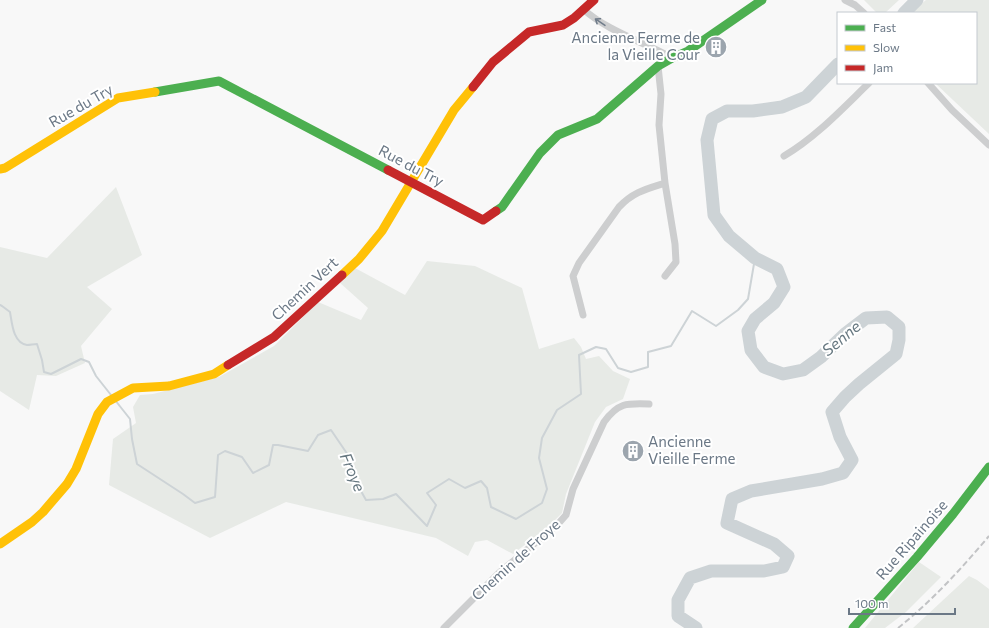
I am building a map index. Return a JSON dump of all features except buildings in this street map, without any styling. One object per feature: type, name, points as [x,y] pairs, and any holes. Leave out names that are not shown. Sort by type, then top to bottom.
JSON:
[{"type":"street","name":"Chemin Vert","points":[[0,544],[32,522],[43,512],[66,484],[76,469],[98,414],[107,402],[133,388],[169,386],[214,374],[274,337],[359,259],[382,231],[454,110],[493,62],[529,32],[563,24],[574,18],[594,0]]},
{"type":"street","name":"Rue du Try","points":[[0,169],[5,168],[118,98],[219,80],[483,220],[502,207],[540,153],[558,135],[596,119],[658,66],[688,51],[762,0]]},
{"type":"street","points":[[845,0],[855,5],[863,12]]},
{"type":"street","points":[[584,9],[610,29],[672,58]]},
{"type":"street","points":[[658,66],[660,94],[659,125],[665,183],[675,244],[676,262],[665,276]]},
{"type":"street","points":[[784,156],[798,148],[809,139],[868,84]]},
{"type":"street","points":[[929,84],[952,110],[989,145]]},
{"type":"street","points":[[582,315],[573,276],[579,262],[626,199],[645,189],[665,183]]},
{"type":"street","name":"Chemin de Froye","points":[[444,628],[499,573],[558,524],[566,515],[573,490],[604,422],[610,413],[619,407],[628,404],[649,404]]},
{"type":"street","name":"Rue Ripainoise","points":[[853,628],[917,557],[949,519],[989,467]]},
{"type":"shaded area","points":[[864,0],[899,0],[886,12],[876,12]]},
{"type":"shaded area","points":[[926,0],[989,0],[989,134],[936,84],[977,84],[977,12],[911,12]]},
{"type":"shaded area","points":[[116,187],[142,255],[87,287],[112,309],[81,346],[85,363],[56,376],[37,375],[29,410],[0,391],[0,247],[47,258]]},
{"type":"shaded area","points":[[427,261],[475,266],[522,288],[539,349],[574,338],[581,347],[586,359],[599,356],[613,371],[630,379],[623,399],[606,407],[595,422],[566,494],[562,513],[549,526],[513,554],[487,540],[475,542],[468,556],[436,538],[286,502],[210,538],[109,485],[113,439],[136,423],[133,407],[140,395],[153,394],[219,377],[274,346],[318,302],[361,320],[368,308],[339,282],[355,268],[405,295]]},
{"type":"shaded area","points":[[919,562],[941,577],[906,612],[885,628],[865,628]]},
{"type":"shaded area","points":[[969,576],[989,589],[989,628],[913,628]]},
{"type":"waterway","name":"Senne","points":[[905,12],[917,0]]},
{"type":"waterway","name":"Senne","points":[[696,628],[678,616],[678,600],[690,578],[711,571],[764,571],[783,567],[788,556],[774,544],[727,523],[732,499],[751,491],[822,479],[843,473],[852,460],[840,437],[832,412],[859,384],[896,354],[899,340],[899,327],[887,317],[866,318],[845,334],[821,357],[803,370],[783,374],[764,367],[751,350],[748,331],[755,319],[774,303],[784,287],[777,269],[755,258],[729,236],[714,215],[707,140],[712,119],[727,111],[753,111],[782,107],[806,97],[837,65]]},
{"type":"waterway","name":"Froye","points":[[115,400],[130,419],[137,464],[195,503],[215,497],[218,455],[225,451],[242,457],[253,473],[269,465],[273,445],[308,451],[318,435],[331,430],[348,455],[352,475],[366,500],[383,499],[396,494],[427,526],[436,505],[427,493],[449,479],[465,488],[481,481],[487,488],[491,507],[516,519],[542,503],[547,489],[539,458],[542,438],[557,410],[581,394],[579,355],[596,347],[606,349],[618,368],[631,372],[648,367],[648,352],[671,346],[692,311],[716,326],[738,310],[748,299],[755,258]]},
{"type":"waterway","name":"Froye","points":[[0,305],[10,312],[14,332],[19,341],[27,345],[37,344],[44,372],[51,374],[81,359],[89,362],[96,376],[111,395]]},
{"type":"railway","points":[[898,628],[923,607],[946,584],[989,536]]},
{"type":"traffic: fast","points":[[496,211],[502,207],[540,153],[558,135],[597,119],[658,66],[688,51],[762,0]]},
{"type":"traffic: fast","points":[[155,92],[219,81],[388,170]]},
{"type":"traffic: fast","points":[[853,628],[917,557],[953,514],[989,467]]},
{"type":"traffic: slow","points":[[342,275],[359,259],[382,231],[454,110],[473,87]]},
{"type":"traffic: slow","points":[[0,169],[5,168],[118,98],[155,92]]},
{"type":"traffic: slow","points":[[0,544],[32,522],[43,512],[67,484],[76,469],[98,414],[107,402],[133,388],[169,386],[214,374],[228,365]]},
{"type":"traffic: jam","points":[[473,87],[493,62],[529,32],[563,25],[574,18],[594,0]]},
{"type":"traffic: jam","points":[[388,170],[483,220],[496,211]]},
{"type":"traffic: jam","points":[[228,365],[274,337],[342,275]]},
{"type":"place","name":"Ancienne Ferme de la Vieille Cour","points":[[716,47]]},
{"type":"place","name":"Ancienne Vieille Ferme","points":[[633,451]]}]
